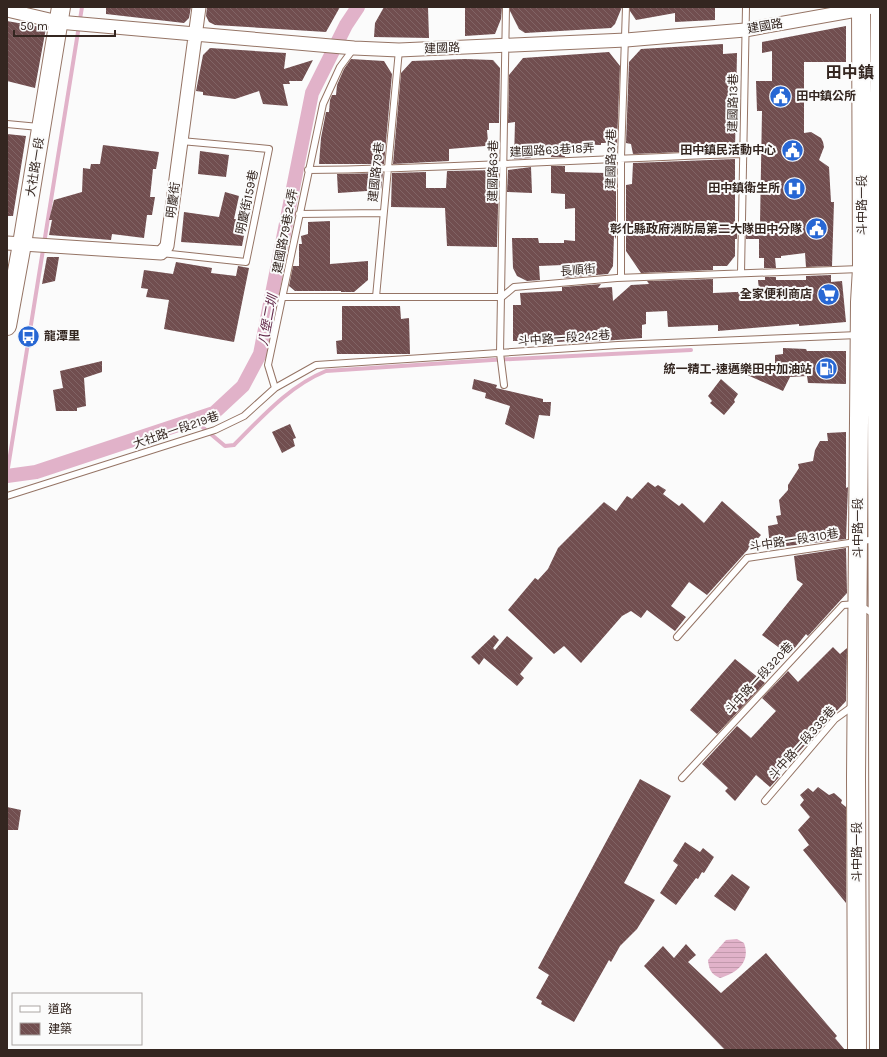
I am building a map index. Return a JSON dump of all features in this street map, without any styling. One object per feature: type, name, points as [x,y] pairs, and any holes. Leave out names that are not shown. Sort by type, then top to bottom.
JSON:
[{"type":"main road","name":"斗中路一段","points":[[857,1050],[870,797],[879,659],[877,396],[870,268],[870,8]]},
{"type":"main road","name":"大社路一段","points":[[7,326],[15,243],[41,127],[60,14]]},
{"type":"main road","name":"斗中路一段","points":[[872,303],[860,335],[858,703],[870,797],[879,1050]]},
{"type":"main road","points":[[859,395],[877,396]]},
{"type":"street","name":"明慶街","points":[[161,252],[167,246],[199,7]]},
{"type":"street","name":"建國路","points":[[7,10],[60,14],[196,32],[354,48],[399,50],[626,40],[746,30],[870,8]]},
{"type":"street","points":[[15,243],[161,252]]},
{"type":"lane","name":"建國路63巷","points":[[504,385],[500,353],[505,163],[506,7]]},
{"type":"lane","name":"建國路37巷","points":[[621,278],[621,157],[626,7]]},
{"type":"lane","name":"建國路13巷","points":[[741,273],[746,7]]},
{"type":"lane","name":"建國路79巷24弄","points":[[283,297],[308,170],[323,104],[340,66],[354,48]]},
{"type":"lane","name":"建國路79巷","points":[[376,297],[382,214],[399,50]]},
{"type":"lane","points":[[7,124],[41,127]]},
{"type":"lane","name":"明慶街159巷","points":[[161,252],[246,262],[269,149],[181,141]]},
{"type":"lane","name":"建國路63巷18弄","points":[[387,169],[621,157],[743,154]]},
{"type":"lane","points":[[308,170],[387,169]]},
{"type":"lane","points":[[299,214],[382,214]]},
{"type":"lane","name":"長順街","points":[[502,297],[514,287],[621,278],[870,268]]},
{"type":"lane","points":[[276,388],[268,365],[283,297],[502,297]]},
{"type":"lane","name":"斗中路一段242巷","points":[[276,388],[316,365],[618,345],[860,335]]},
{"type":"lane","name":"大社路一段219巷","points":[[7,496],[215,430],[244,416],[276,388]]},
{"type":"lane","name":"斗中路一段310巷","points":[[677,637],[747,558],[877,539]]},
{"type":"lane","points":[[858,604],[879,616]]},
{"type":"lane","name":"斗中路一段320巷","points":[[682,778],[843,605],[858,604]]},
{"type":"lane","name":"斗中路一段338巷","points":[[765,801],[836,719],[858,703]]},
{"type":"shaded area","points":[[737,939],[744,943],[746,950],[746,956],[741,966],[732,973],[720,978],[714,975],[709,966],[708,960],[726,940]]},
{"type":"building","points":[[106,7],[191,7],[189,18],[184,23],[106,14]]},
{"type":"building","points":[[207,7],[340,7],[326,32],[215,25],[209,22],[206,16]]},
{"type":"building","points":[[384,7],[428,7],[429,38],[374,37],[375,23]]},
{"type":"building","points":[[465,7],[502,7],[501,19],[495,34],[465,36]]},
{"type":"building","points":[[510,7],[622,7],[615,24],[611,28],[525,33],[519,29],[510,11]]},
{"type":"building","points":[[630,7],[715,7],[715,20],[675,22],[675,13],[636,20],[630,11]]},
{"type":"building","points":[[7,21],[46,28],[35,88],[7,81]]},
{"type":"building","points":[[846,26],[846,62],[804,62],[804,133],[811,132],[821,138],[823,142],[824,147],[819,160],[829,167],[831,202],[834,202],[832,266],[806,267],[805,253],[775,258],[776,268],[764,268],[764,258],[759,258],[759,239],[746,239],[746,224],[760,223],[762,111],[757,111],[756,81],[772,81],[772,51],[762,53],[762,42]]},
{"type":"building","points":[[723,44],[723,54],[737,53],[735,150],[633,154],[631,144],[626,143],[629,62],[641,49]]},
{"type":"building","points":[[210,48],[286,53],[284,69],[313,60],[302,81],[289,81],[290,84],[283,84],[288,106],[263,104],[259,91],[235,99],[203,95],[203,92],[196,91],[203,55]]},
{"type":"building","points":[[609,52],[620,66],[617,143],[601,143],[601,145],[565,144],[565,157],[551,157],[551,147],[530,148],[531,158],[514,159],[515,122],[508,123],[509,75],[523,58]]},
{"type":"building","points":[[351,59],[384,61],[392,74],[384,164],[319,164],[321,138],[326,112],[329,112],[332,95],[336,95],[337,85],[344,69]]},
{"type":"building","points":[[465,59],[493,60],[500,68],[499,123],[489,123],[489,130],[487,130],[488,142],[485,146],[449,149],[449,161],[393,164],[401,73],[412,61]]},
{"type":"building","points":[[7,134],[26,136],[13,216],[7,216]]},
{"type":"building","points":[[103,145],[159,152],[156,169],[153,169],[150,197],[155,197],[152,215],[147,215],[144,238],[112,234],[111,240],[49,235],[52,220],[49,220],[54,200],[82,192],[83,168],[90,169],[91,164],[100,164]]},
{"type":"building","points":[[200,151],[229,155],[226,177],[198,174]]},
{"type":"building","points":[[735,159],[735,225],[737,225],[737,239],[735,239],[735,256],[727,266],[713,266],[713,270],[641,273],[626,251],[626,185],[632,184],[633,163]]},
{"type":"building","points":[[551,166],[565,166],[565,172],[607,173],[607,186],[616,185],[616,239],[614,235],[613,266],[608,274],[563,278],[563,265],[539,266],[540,280],[527,281],[517,276],[513,268],[512,238],[538,238],[539,243],[564,243],[564,240],[575,241],[575,208],[565,209],[565,194],[551,193]]},
{"type":"building","points":[[531,167],[532,193],[507,192],[508,170]]},
{"type":"building","points":[[499,170],[497,247],[447,246],[445,208],[391,207],[392,173],[426,172],[426,188],[446,188],[447,171]]},
{"type":"building","points":[[383,173],[381,190],[338,193],[337,174]]},
{"type":"building","points":[[225,192],[239,196],[234,219],[247,220],[242,246],[181,242],[184,212],[219,217]]},
{"type":"building","points":[[330,221],[330,264],[368,261],[368,280],[354,292],[295,291],[289,286],[293,266],[299,266],[299,244],[302,244],[301,236],[308,234],[308,222]]},
{"type":"building","points":[[47,257],[59,257],[55,281],[42,284]]},
{"type":"building","points":[[176,262],[212,268],[211,273],[236,276],[238,266],[249,268],[234,342],[164,329],[169,300],[146,297],[148,289],[141,288],[144,270],[173,274]]},
{"type":"building","points":[[831,275],[831,282],[842,281],[846,322],[799,326],[799,324],[718,331],[718,325],[668,327],[667,311],[646,312],[646,324],[642,325],[642,338],[576,343],[576,341],[557,342],[557,338],[513,341],[513,305],[521,305],[520,293],[562,291],[562,287],[601,284],[598,288],[612,287],[613,301],[631,285],[649,284],[647,281],[713,279],[713,293],[759,291],[758,280],[765,280],[765,277],[776,277],[776,280],[806,280],[806,276]]},
{"type":"building","points":[[342,306],[400,306],[401,319],[409,318],[410,354],[337,354],[336,341],[342,340]]},
{"type":"building","points":[[783,348],[806,349],[807,351],[846,351],[846,384],[808,383],[807,376],[790,377],[783,391],[745,374],[749,362],[775,372],[775,355],[783,354]]},
{"type":"building","points":[[102,361],[102,372],[84,378],[86,406],[77,408],[77,411],[56,411],[53,390],[63,388],[60,371]]},
{"type":"building","points":[[474,379],[497,385],[496,388],[543,399],[543,402],[551,402],[550,416],[539,415],[534,439],[505,424],[510,406],[485,398],[486,393],[472,389]]},
{"type":"building","points":[[721,379],[738,394],[734,400],[735,402],[724,415],[710,403],[712,401],[708,396]]},
{"type":"building","points":[[290,424],[296,438],[293,439],[295,446],[282,453],[272,432]]},
{"type":"building","points":[[846,432],[846,488],[848,487],[846,539],[770,548],[768,526],[778,524],[776,516],[781,515],[779,500],[788,490],[788,485],[799,468],[798,464],[813,461],[815,450],[820,441],[828,441],[827,433]]},
{"type":"building","points":[[648,482],[655,487],[658,485],[666,490],[663,494],[679,506],[682,503],[704,523],[722,501],[761,535],[707,595],[689,582],[671,606],[686,617],[675,631],[647,610],[641,618],[631,611],[622,616],[581,663],[564,646],[554,654],[508,610],[535,578],[538,580],[548,569],[558,548],[604,502],[616,511],[627,496],[632,499]]},
{"type":"building","points":[[846,548],[847,593],[808,636],[806,634],[789,655],[762,635],[803,584],[797,580],[794,556]]},
{"type":"building","points":[[494,635],[499,640],[493,648],[495,650],[507,636],[533,658],[520,674],[524,678],[517,686],[484,658],[479,665],[471,657]]},
{"type":"building","points":[[833,647],[840,654],[847,648],[846,701],[779,773],[781,775],[770,787],[756,775],[735,801],[725,791],[728,788],[702,764],[737,726],[751,738],[776,711],[762,698],[788,671],[798,682]]},
{"type":"building","points":[[735,659],[765,683],[717,734],[690,710]]},
{"type":"building","points":[[640,779],[671,796],[624,883],[655,900],[637,929],[620,946],[611,962],[609,960],[574,1022],[541,1004],[542,1001],[536,998],[549,975],[538,968]]},
{"type":"building","points":[[818,787],[829,795],[834,793],[842,800],[841,803],[846,807],[846,903],[803,850],[809,845],[798,830],[810,817],[800,805],[804,800],[800,795],[808,788],[813,792]]},
{"type":"building","points":[[7,807],[21,810],[18,830],[7,830]]},
{"type":"building","points":[[685,842],[700,852],[703,848],[714,857],[704,873],[702,872],[698,879],[696,878],[676,905],[660,893],[678,865],[673,861]]},
{"type":"building","points":[[732,874],[750,887],[735,911],[714,896]]},
{"type":"building","points":[[686,944],[696,955],[688,962],[721,993],[766,953],[837,1036],[835,1038],[845,1050],[725,1050],[644,966],[663,946],[674,958]]},
{"type":"waterway","points":[[7,474],[82,7]]},
{"type":"waterway","name":"八堡二圳","points":[[7,476],[36,472],[214,413],[243,386],[260,354],[312,93],[346,25],[358,7]]},
{"type":"waterway","points":[[194,420],[225,446],[234,445],[266,413],[288,394],[313,377],[326,371],[492,360],[691,350]]},
{"type":"place","name":"田中鎮公所","points":[[780,96]]},
{"type":"place","name":"田中鎮民活動中心","points":[[792,150]]},
{"type":"place","name":"田中鎮衛生所","points":[[795,188]]},
{"type":"place","name":"彰化縣政府消防局第二大隊田中分隊","points":[[817,229]]},
{"type":"place","name":"全家便利商店","points":[[828,294]]},
{"type":"place","name":"龍潭里","points":[[28,336]]},
{"type":"place","name":"統一精工-速邁樂田中加油站","points":[[827,369]]},
{"type":"district","name":"田中鎮","points":[[850,72]]}]
